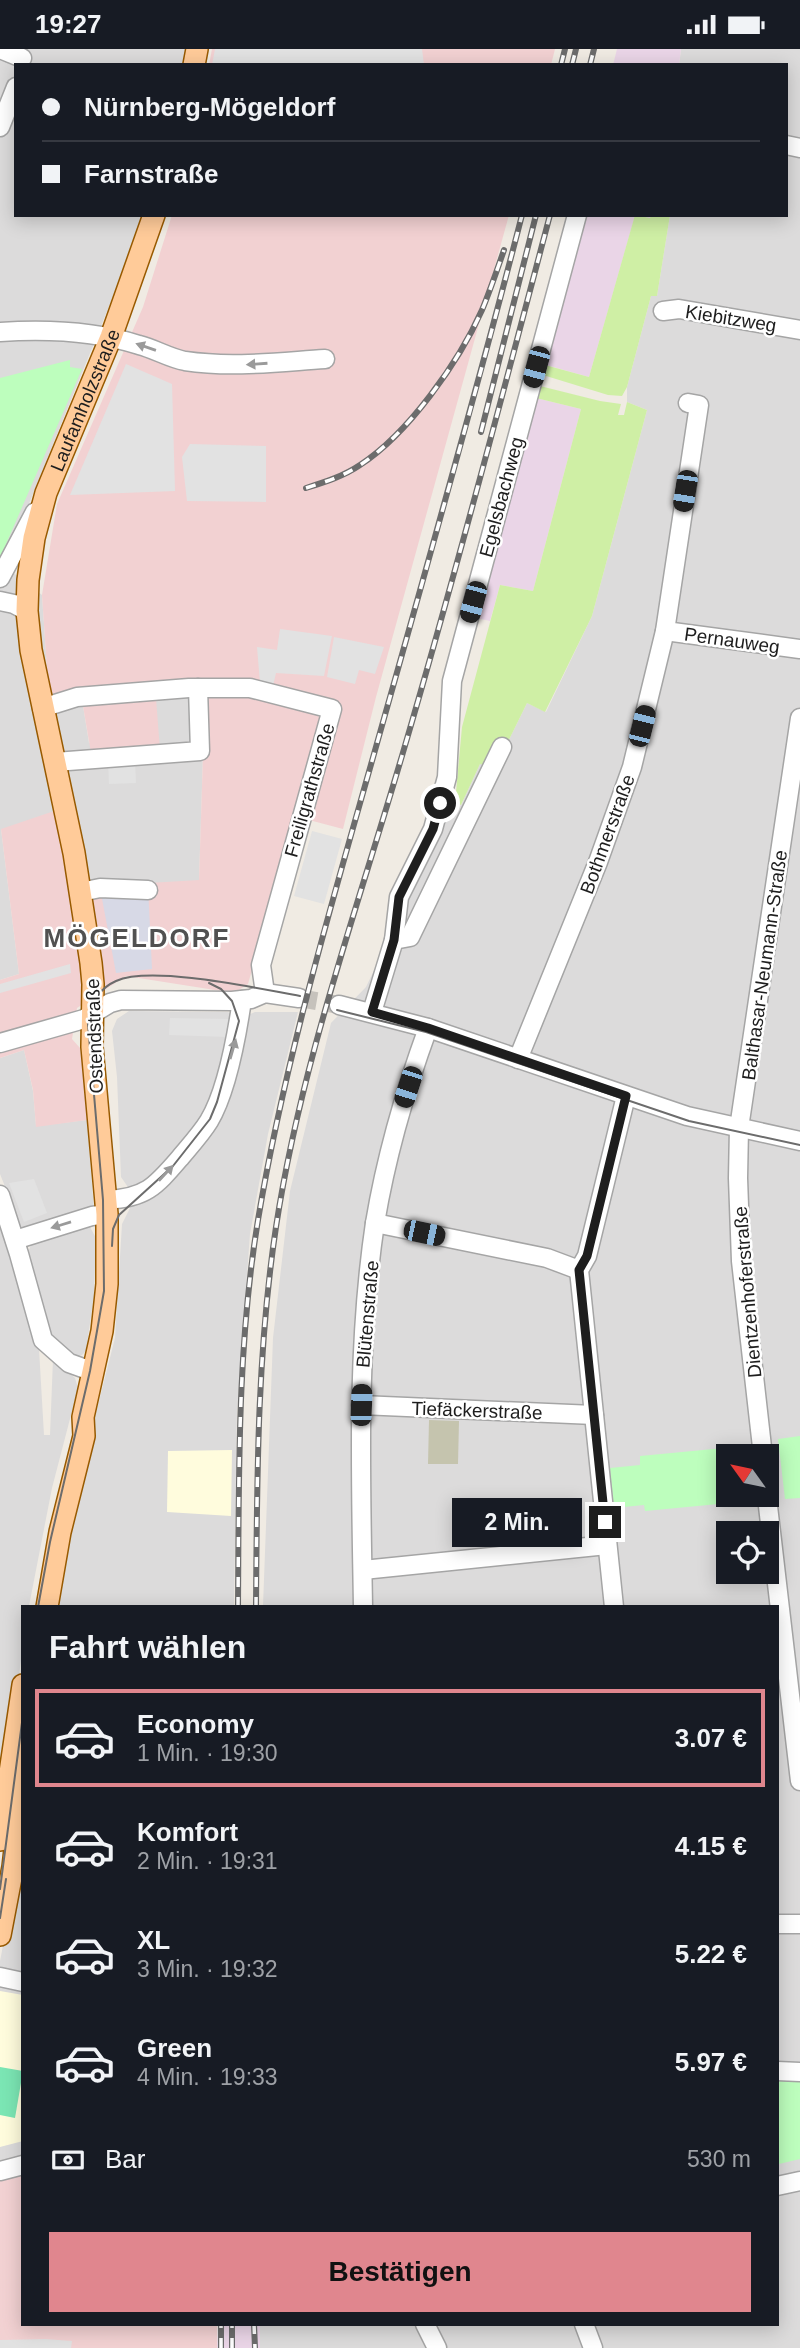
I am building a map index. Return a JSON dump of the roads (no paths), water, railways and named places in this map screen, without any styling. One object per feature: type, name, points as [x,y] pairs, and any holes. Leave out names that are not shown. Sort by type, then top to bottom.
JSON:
[{"type":"main road","name":"Laufamholzstraße","points":[[46,493],[111,337],[153,217]]},
{"type":"main road","name":"Ostendstraße","points":[[35,1605],[68,1449],[83,1416],[94,1372],[106,1305],[107,1207],[91,1016],[93,984],[81,891],[42,708],[27,611],[30,560],[46,493]]},
{"type":"main road","name":"Ostendstraße","points":[[47,1605],[66,1503],[84,1436],[83,1416]]},
{"type":"main road","points":[[0,1935],[21,1709]]},
{"type":"main road","points":[[9,1851],[21,1789]]},
{"type":"street","points":[[0,49],[23,57]]},
{"type":"street","points":[[0,127],[14,92]]},
{"type":"street","name":"Egelsbachweg","points":[[394,940],[399,897],[433,829],[447,777],[452,681],[576,217]]},
{"type":"street","name":"Kiebitzweg","points":[[663,311],[679,309],[800,330]]},
{"type":"street","points":[[0,332],[77,333],[111,337],[192,362],[240,365],[325,359]]},
{"type":"street","name":"Bothmerstraße","points":[[518,1059],[588,888],[632,767],[665,631],[699,405],[688,403]]},
{"type":"street","name":"Laufamholzstraße","points":[[0,578],[46,493]]},
{"type":"street","points":[[0,601],[27,611]]},
{"type":"street","name":"Pernauweg","points":[[665,631],[800,649]]},
{"type":"street","points":[[55,762],[200,751],[198,688]]},
{"type":"street","name":"Freiligrathstraße","points":[[42,708],[77,697],[198,688],[250,688],[332,709],[261,965],[265,993]]},
{"type":"street","name":"Balthasar-Neumann-Straße","points":[[739,1128],[800,718]]},
{"type":"street","points":[[372,1012],[394,940],[410,937],[502,747]]},
{"type":"street","points":[[81,891],[100,888],[148,890]]},
{"type":"street","points":[[0,1043],[91,1016],[110,1003],[121,1000],[242,1000],[265,993],[299,998]]},
{"type":"street","points":[[15,1240],[92,1216],[107,1207],[134,1198],[149,1189],[167,1172],[210,1119],[236,1039],[242,1000]]},
{"type":"street","points":[[339,1005],[428,1028],[687,1116],[800,1141]]},
{"type":"street","name":"Blütenstraße","points":[[363,1605],[361,1405],[364,1329],[375,1223],[395,1129],[428,1028]]},
{"type":"street","points":[[614,1605],[579,1270],[587,1256],[626,1096]]},
{"type":"street","name":"Dientzenhoferstraße","points":[[739,1128],[741,1261],[763,1444]]},
{"type":"street","points":[[0,1195],[43,1340],[69,1363],[94,1372]]},
{"type":"street","points":[[375,1223],[547,1258],[579,1270]]},
{"type":"street","name":"Tiefäckerstraße","points":[[361,1405],[594,1415]]},
{"type":"street","points":[[768,1507],[800,1781]]},
{"type":"street","points":[[363,1570],[607,1545]]},
{"type":"street","points":[[779,1924],[800,1924]]},
{"type":"street","points":[[0,1977],[21,1982]]},
{"type":"street","points":[[779,2071],[800,2071]]},
{"type":"street","points":[[0,2171],[21,2166]]},
{"type":"street","points":[[779,2186],[800,2181]]},
{"type":"street","points":[[426,2326],[437,2348]]},
{"type":"street","points":[[585,2326],[593,2348]]},
{"type":"tunnel","points":[[299,998],[339,1005]]},
{"type":"tram line","points":[[38,1605],[50,1542],[90,1371],[104,1291],[103,1200],[88,1024],[93,1004],[104,988],[116,981],[154,976],[207,980],[300,996]]},
{"type":"tram line","points":[[112,1246],[113,1229],[119,1215],[173,1166],[210,1119],[217,1102],[239,1021],[232,1001],[221,989],[209,983]]},
{"type":"tram line","points":[[337,1010],[426,1032],[689,1121],[800,1145]]},
{"type":"tram line","points":[[0,1889],[21,1730]]},
{"type":"tram line","points":[[0,1918],[6,1879]]},
{"type":"railway","points":[[562,63],[565,49]]},
{"type":"railway","points":[[572,63],[576,49]]},
{"type":"railway","points":[[590,63],[594,49]]},
{"type":"railway","points":[[238,1605],[239,1461],[246,1316],[258,1220],[269,1162],[294,1047],[324,932],[521,217]]},
{"type":"railway","points":[[481,432],[535,217]]},
{"type":"railway","points":[[256,1605],[258,1464],[265,1321],[276,1227],[287,1166],[315,1045],[442,616],[549,217]]},
{"type":"railway","points":[[306,488],[341,476],[360,465],[378,452],[414,416],[446,374],[472,330],[504,250]]},
{"type":"railway","points":[[221,2326],[221,2348]]},
{"type":"railway","points":[[232,2326],[232,2348]]},
{"type":"railway","points":[[254,2326],[255,2348]]},
{"type":"district","name":"MÖGELDORF","points":[[137,938]]}]
